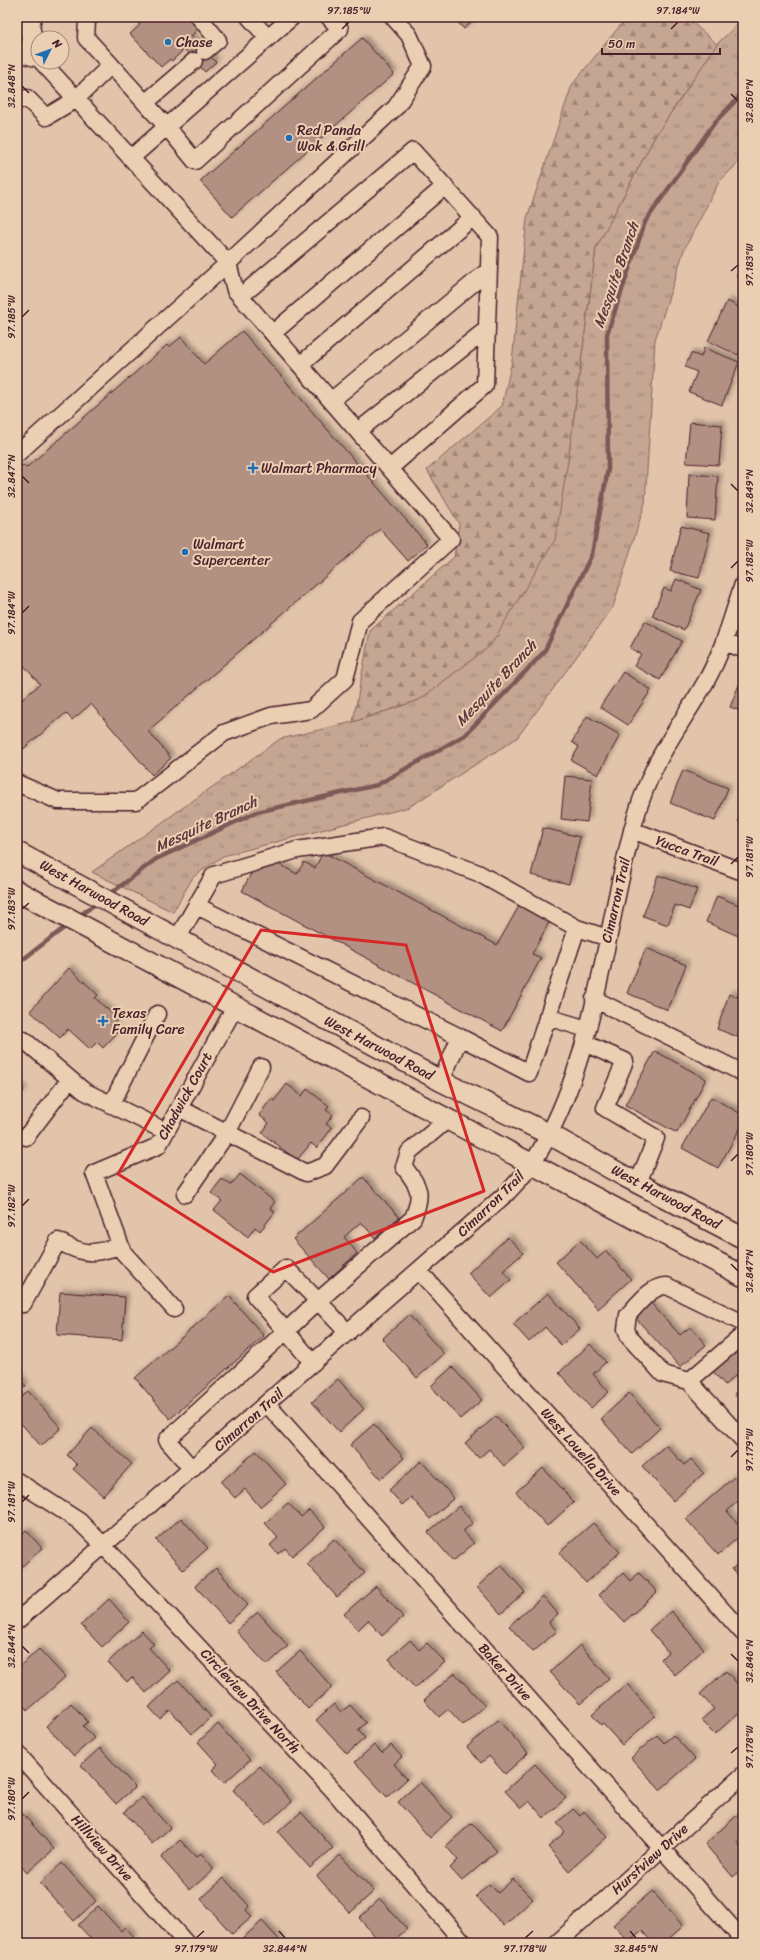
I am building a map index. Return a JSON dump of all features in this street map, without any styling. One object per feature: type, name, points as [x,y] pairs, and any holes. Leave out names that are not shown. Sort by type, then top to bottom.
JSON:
[{"type":"main road","points":[[30,32],[28,26],[31,17]]},
{"type":"main road","points":[[17,51],[30,56]]},
{"type":"main road","name":"West Harwood Road","points":[[17,852],[441,1081],[549,1134],[743,1238]]},
{"type":"main road","points":[[17,891],[531,1165],[743,1276]]},
{"type":"street","points":[[90,17],[87,20],[86,38],[167,127],[195,161],[340,29],[329,17]]},
{"type":"street","points":[[145,103],[218,40],[199,17]]},
{"type":"street","points":[[249,17],[268,38]]},
{"type":"street","points":[[131,158],[292,17]]},
{"type":"street","points":[[17,454],[228,263],[396,107],[423,66],[412,42],[393,17]]},
{"type":"street","points":[[17,101],[27,98],[46,117],[76,99],[111,65]]},
{"type":"street","points":[[17,783],[58,801],[136,801],[224,733],[271,716],[311,710],[345,679],[360,621],[451,539],[235,290],[228,263],[49,70]]},
{"type":"street","points":[[241,296],[413,150],[473,217],[490,237],[485,386],[390,468]]},
{"type":"street","points":[[273,334],[445,186]]},
{"type":"street","points":[[300,365],[473,217]]},
{"type":"street","points":[[332,400],[489,270]]},
{"type":"street","points":[[358,431],[487,329]]},
{"type":"street","name":"Cimarron Trail","points":[[17,1621],[419,1271],[508,1192],[531,1165],[549,1134],[576,1070],[594,999],[632,830],[649,779],[683,718],[706,682],[724,642],[743,584]]},
{"type":"street","points":[[724,642],[743,649]]},
{"type":"street","name":"Yucca Trail","points":[[632,830],[743,872]]},
{"type":"street","points":[[177,939],[214,875],[297,850],[384,837],[478,873],[577,928],[608,938]]},
{"type":"street","points":[[197,906],[529,1073],[577,928]]},
{"type":"street","points":[[594,999],[743,1073]]},
{"type":"street","name":"Chadwick Court","points":[[121,1246],[94,1173],[158,1146],[234,1007]]},
{"type":"street","points":[[111,1105],[157,1014]]},
{"type":"street","points":[[547,1017],[585,1036],[625,1061],[605,1108],[656,1138],[638,1183]]},
{"type":"street","points":[[441,1081],[460,1037]]},
{"type":"street","points":[[24,1040],[84,1091],[165,1131]]},
{"type":"street","points":[[185,1194],[227,1133],[261,1067]]},
{"type":"street","points":[[26,1137],[70,1079]]},
{"type":"street","points":[[179,1108],[306,1173],[325,1166],[361,1118]]},
{"type":"street","points":[[192,1469],[168,1440],[318,1301],[413,1218],[420,1202],[418,1185],[404,1167],[409,1152],[447,1120]]},
{"type":"street","points":[[23,1304],[58,1241],[76,1251],[96,1253],[121,1246],[123,1252],[174,1309]]},
{"type":"street","points":[[313,1363],[255,1296],[286,1268],[348,1333]]},
{"type":"street","name":"West Louella Drive","points":[[419,1271],[743,1633]]},
{"type":"street","points":[[743,1324],[667,1286],[662,1286],[655,1288],[628,1315],[626,1329],[629,1337],[663,1374],[689,1381],[743,1440]]},
{"type":"street","points":[[689,1381],[743,1335]]},
{"type":"street","name":"Baker Drive","points":[[267,1404],[743,1940]]},
{"type":"street","name":"Circleview Drive North","points":[[17,1480],[79,1521],[103,1545],[332,1789],[464,1943]]},
{"type":"street","name":"Hillview Drive","points":[[17,1753],[186,1943]]},
{"type":"street","name":"Hurstview Drive","points":[[557,1943],[743,1775]]},
{"type":"highlighted area","points":[[261,930],[406,945],[484,1191],[273,1272],[118,1174]]},
{"type":"green space","points":[[627,17],[686,17],[717,44],[654,138],[596,248],[568,461],[555,540],[490,646],[419,700],[353,722],[370,631],[454,557],[459,524],[427,470],[502,406],[512,361],[527,218],[572,85]]},
{"type":"green space","points":[[743,19],[743,158],[719,182],[684,250],[655,340],[645,503],[613,607],[517,738],[409,807],[223,856],[193,877],[173,912],[92,872],[280,739],[353,722],[419,700],[568,461],[596,248],[654,138],[717,44]]},
{"type":"building","name":"Chase","points":[[187,17],[198,29],[191,36],[216,62],[205,72],[184,49],[172,61],[170,59],[161,67],[130,34],[140,25],[134,18]]},
{"type":"building","points":[[453,17],[477,17],[464,29]]},
{"type":"building","points":[[362,38],[394,74],[232,217],[200,181]]},
{"type":"building","points":[[743,268],[743,281],[736,276]]},
{"type":"building","points":[[727,301],[743,309],[743,343],[738,355],[708,341]]},
{"type":"building","name":"Walmart Supercenter","points":[[242,331],[427,544],[408,561],[380,529],[148,731],[171,758],[152,775],[91,704],[72,720],[66,713],[21,751],[17,746],[17,704],[40,684],[17,658],[17,469],[23,465],[26,468],[167,345],[169,347],[181,337],[204,364]]},
{"type":"building","points":[[704,348],[739,362],[722,405],[689,392],[697,372],[685,367],[691,353],[701,357]]},
{"type":"building","points":[[690,422],[722,425],[719,465],[686,463]]},
{"type":"building","points":[[689,474],[718,476],[715,520],[687,518]]},
{"type":"building","points":[[681,526],[710,533],[699,578],[670,571]]},
{"type":"building","points":[[676,579],[701,590],[684,630],[652,616],[664,588],[671,591]]},
{"type":"building","points":[[645,621],[682,641],[660,680],[634,666],[641,654],[630,648]]},
{"type":"building","points":[[623,672],[651,690],[628,725],[600,707]]},
{"type":"building","points":[[739,685],[743,687],[743,712],[730,707]]},
{"type":"building","points":[[587,716],[620,735],[598,775],[571,760],[579,747],[572,742]]},
{"type":"building","points":[[683,770],[728,788],[715,821],[670,803]]},
{"type":"building","points":[[565,776],[592,779],[587,822],[561,819]]},
{"type":"building","points":[[743,809],[743,823],[738,821]]},
{"type":"building","points":[[543,828],[580,837],[569,884],[531,875]]},
{"type":"building","points":[[323,852],[497,945],[523,899],[553,915],[532,954],[541,958],[502,1031],[242,891],[253,870],[273,861],[297,874],[304,862],[315,868]]},
{"type":"building","points":[[658,875],[697,889],[689,910],[675,905],[668,925],[643,916]]},
{"type":"building","points":[[717,896],[743,907],[743,938],[706,922]]},
{"type":"building","points":[[646,948],[686,965],[668,1010],[627,993]]},
{"type":"building","points":[[69,968],[98,995],[95,998],[118,1019],[111,1026],[118,1032],[103,1048],[97,1042],[90,1049],[68,1029],[60,1038],[30,1011]]},
{"type":"building","points":[[729,994],[743,999],[743,1039],[717,1029]]},
{"type":"building","points":[[655,1051],[706,1079],[677,1133],[625,1105]]},
{"type":"building","points":[[287,1084],[302,1096],[307,1089],[329,1106],[326,1110],[333,1115],[326,1124],[332,1128],[317,1148],[311,1143],[297,1160],[262,1133],[269,1123],[259,1115],[271,1099],[274,1101]]},
{"type":"building","points":[[17,1085],[24,1090],[17,1098]]},
{"type":"building","points":[[711,1097],[743,1115],[743,1123],[718,1168],[682,1148]]},
{"type":"building","points":[[240,1174],[275,1202],[270,1208],[275,1212],[260,1231],[255,1227],[248,1237],[214,1210],[222,1201],[211,1193],[222,1179],[231,1185]]},
{"type":"building","points":[[363,1177],[399,1217],[375,1238],[361,1222],[344,1237],[357,1253],[329,1279],[293,1239]]},
{"type":"building","points":[[508,1237],[523,1253],[503,1271],[511,1280],[491,1298],[468,1273]]},
{"type":"building","points":[[580,1240],[597,1259],[606,1251],[631,1279],[598,1309],[556,1262]]},
{"type":"building","points":[[60,1292],[125,1297],[122,1340],[57,1335]]},
{"type":"building","points":[[548,1293],[580,1329],[561,1345],[545,1327],[529,1342],[513,1324]]},
{"type":"building","points":[[229,1296],[264,1336],[170,1419],[135,1378]]},
{"type":"building","points":[[648,1300],[680,1335],[690,1327],[706,1345],[680,1367],[632,1314]]},
{"type":"building","points":[[409,1315],[444,1354],[417,1378],[382,1339]]},
{"type":"building","points":[[737,1342],[743,1349],[743,1369],[725,1385],[709,1367]]},
{"type":"building","points":[[590,1344],[606,1362],[593,1374],[609,1392],[591,1408],[559,1373]]},
{"type":"building","points":[[452,1367],[482,1400],[460,1419],[431,1386]]},
{"type":"building","points":[[17,1375],[26,1386],[17,1393]]},
{"type":"building","points":[[338,1379],[364,1409],[339,1432],[312,1402]]},
{"type":"building","points":[[743,1386],[743,1404],[734,1394]]},
{"type":"building","points":[[28,1391],[61,1428],[41,1446],[17,1419],[17,1401]]},
{"type":"building","points":[[629,1393],[660,1428],[632,1454],[601,1419]]},
{"type":"building","points":[[496,1416],[525,1448],[504,1466],[489,1449],[479,1458],[465,1443]]},
{"type":"building","points":[[374,1424],[404,1458],[381,1479],[350,1445]]},
{"type":"building","points":[[92,1428],[132,1464],[103,1496],[73,1469],[77,1465],[67,1455]]},
{"type":"building","points":[[666,1445],[684,1465],[691,1459],[704,1473],[673,1501],[642,1466]]},
{"type":"building","points":[[256,1451],[286,1484],[260,1507],[245,1489],[235,1498],[221,1482]]},
{"type":"building","points":[[421,1461],[454,1498],[430,1519],[411,1497],[402,1505],[389,1490]]},
{"type":"building","points":[[543,1468],[574,1502],[547,1526],[516,1492]]},
{"type":"building","points":[[734,1477],[743,1487],[743,1497],[727,1511],[743,1530],[743,1533],[718,1555],[686,1519]]},
{"type":"building","points":[[288,1503],[301,1517],[309,1510],[325,1527],[292,1556],[285,1548],[278,1554],[270,1545],[278,1538],[265,1523]]},
{"type":"building","points":[[459,1506],[473,1523],[463,1531],[474,1543],[453,1561],[428,1532]]},
{"type":"building","points":[[181,1518],[208,1548],[183,1570],[156,1540]]},
{"type":"building","points":[[593,1523],[620,1552],[586,1583],[559,1553]]},
{"type":"building","points":[[26,1530],[42,1548],[17,1571],[17,1538]]},
{"type":"building","points":[[334,1539],[365,1573],[337,1597],[307,1564]]},
{"type":"building","points":[[743,1559],[743,1581],[732,1569]]},
{"type":"building","points":[[501,1565],[525,1592],[501,1614],[477,1587]]},
{"type":"building","points":[[216,1568],[248,1605],[228,1623],[195,1586]]},
{"type":"building","points":[[623,1573],[630,1581],[639,1573],[657,1592],[624,1622],[599,1595]]},
{"type":"building","points":[[376,1586],[403,1617],[382,1636],[368,1620],[358,1630],[344,1614]]},
{"type":"building","points":[[543,1596],[558,1614],[549,1622],[557,1631],[533,1652],[509,1626]]},
{"type":"building","points":[[109,1599],[129,1622],[102,1647],[81,1625]]},
{"type":"building","points":[[671,1611],[704,1649],[675,1675],[661,1659],[668,1652],[649,1630]]},
{"type":"building","points":[[258,1612],[288,1646],[267,1665],[236,1631]]},
{"type":"building","points":[[142,1631],[154,1644],[149,1648],[170,1671],[146,1693],[132,1677],[127,1682],[108,1662]]},
{"type":"building","points":[[410,1640],[419,1650],[427,1643],[445,1662],[415,1688],[389,1659]]},
{"type":"building","points":[[580,1645],[609,1678],[580,1704],[550,1672]]},
{"type":"building","points":[[39,1649],[65,1677],[28,1710],[17,1697],[17,1669]]},
{"type":"building","points":[[300,1651],[332,1687],[308,1709],[276,1672]]},
{"type":"building","points":[[726,1671],[743,1690],[743,1709],[715,1734],[701,1720],[714,1709],[700,1694]]},
{"type":"building","points":[[455,1673],[485,1706],[463,1725],[448,1709],[439,1717],[424,1700]]},
{"type":"building","points":[[178,1680],[211,1717],[192,1734],[170,1710],[160,1719],[149,1707]]},
{"type":"building","points":[[627,1684],[655,1716],[622,1745],[603,1724],[601,1725],[592,1715]]},
{"type":"building","points":[[71,1703],[88,1722],[83,1726],[94,1738],[74,1756],[46,1726]]},
{"type":"building","points":[[334,1704],[341,1712],[350,1705],[366,1723],[358,1730],[365,1738],[347,1754],[316,1720]]},
{"type":"building","points":[[498,1720],[528,1753],[505,1774],[489,1756],[481,1763],[467,1747]]},
{"type":"building","points":[[218,1724],[250,1760],[224,1783],[212,1770],[218,1764],[198,1742]]},
{"type":"building","points":[[657,1735],[664,1743],[673,1735],[695,1759],[660,1790],[631,1758]]},
{"type":"building","points":[[374,1745],[382,1753],[391,1745],[402,1757],[394,1764],[407,1779],[387,1797],[355,1762]]},
{"type":"building","points":[[100,1748],[135,1787],[116,1804],[81,1765]]},
{"type":"building","points":[[535,1764],[566,1798],[544,1818],[529,1801],[521,1808],[505,1791]]},
{"type":"building","points":[[260,1766],[292,1802],[265,1825],[233,1790]]},
{"type":"building","points":[[420,1782],[452,1817],[430,1838],[398,1802]]},
{"type":"building","points":[[142,1797],[170,1828],[152,1844],[124,1812]]},
{"type":"building","points":[[573,1809],[580,1816],[584,1811],[607,1837],[569,1871],[548,1847],[565,1832],[557,1823]]},
{"type":"building","points":[[743,1810],[743,1837],[737,1842],[743,1849],[743,1868],[733,1877],[705,1844]]},
{"type":"building","points":[[301,1812],[333,1848],[310,1868],[278,1832]]},
{"type":"building","points":[[23,1814],[54,1849],[27,1873],[17,1861],[17,1820]]},
{"type":"building","points":[[472,1823],[497,1851],[462,1881],[450,1868],[458,1860],[446,1846]]},
{"type":"building","points":[[180,1840],[196,1857],[201,1853],[214,1869],[190,1890],[161,1858]]},
{"type":"building","points":[[340,1855],[374,1891],[350,1913],[317,1876]]},
{"type":"building","points":[[62,1863],[96,1901],[74,1921],[40,1883]]},
{"type":"building","points":[[224,1878],[249,1906],[246,1910],[252,1917],[232,1934],[201,1899]]},
{"type":"building","points":[[513,1879],[533,1899],[504,1926],[476,1896],[489,1884],[498,1893]]},
{"type":"building","points":[[652,1891],[683,1926],[664,1943],[653,1943],[642,1931],[629,1942],[613,1925]]},
{"type":"building","points":[[380,1899],[407,1929],[391,1943],[381,1943],[359,1918]]},
{"type":"building","points":[[98,1906],[121,1931],[125,1927],[134,1937],[128,1943],[95,1943],[78,1925]]},
{"type":"building","points":[[262,1921],[282,1943],[244,1943],[241,1940]]},
{"type":"waterway","name":"Mesquite Branch","points":[[109,895],[156,859],[257,812],[377,785],[465,735],[544,652],[592,554],[608,469],[607,334],[645,222],[715,122],[743,93]]},
{"type":"waterway","name":"Mesquite Branch","points":[[78,917],[99,901]]},
{"type":"waterway","name":"Mesquite Branch","points":[[17,964],[69,924]]},
{"type":"place","name":"Chase","points":[[168,42]]},
{"type":"place","name":"Red Panda Wok & Grill","points":[[289,138]]},
{"type":"place","name":"Walmart Pharmacy","points":[[253,468]]},
{"type":"place","name":"Walmart Supercenter","points":[[185,552]]},
{"type":"place","name":"Texas Family Care","points":[[103,1021]]}]
